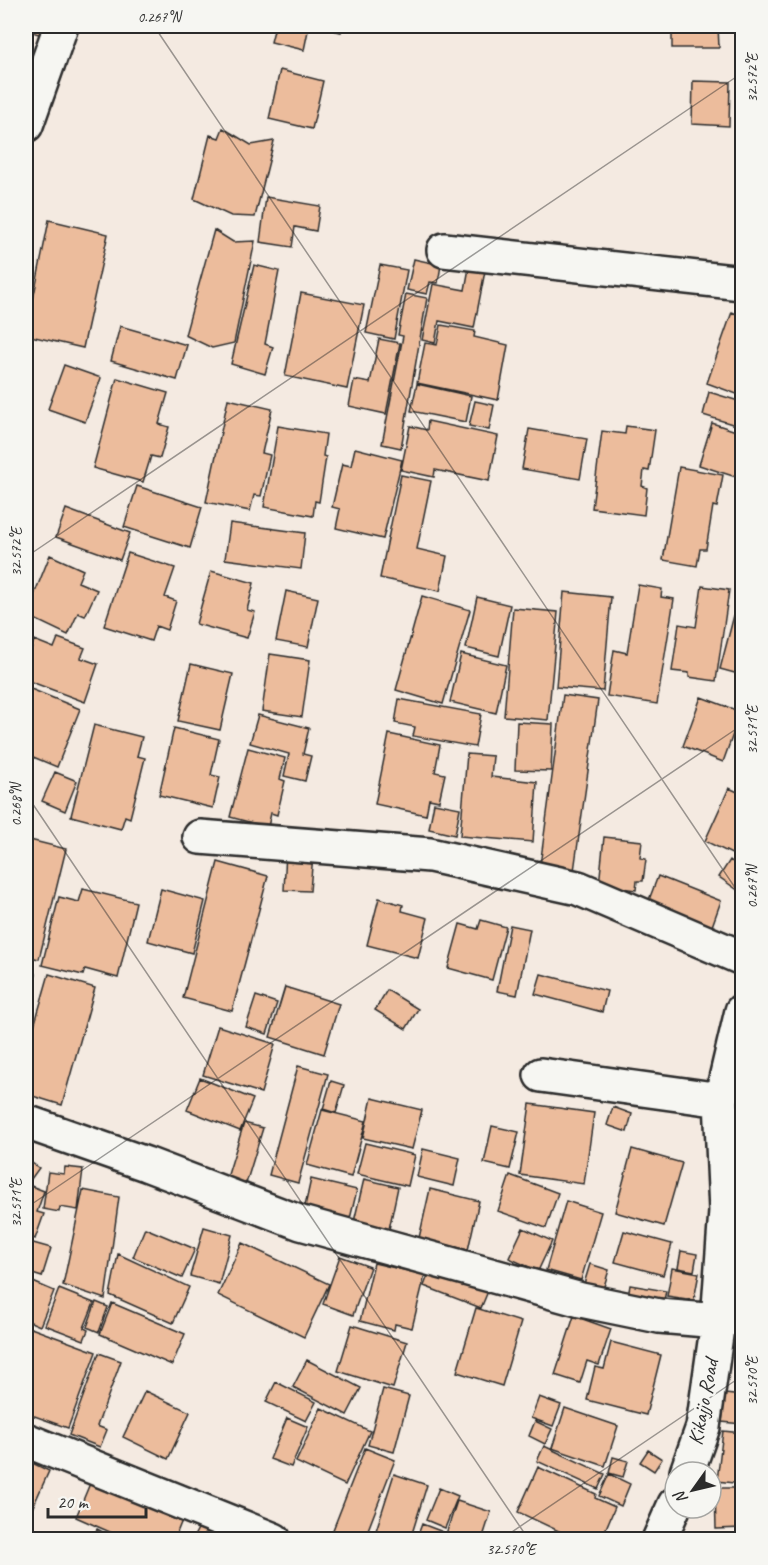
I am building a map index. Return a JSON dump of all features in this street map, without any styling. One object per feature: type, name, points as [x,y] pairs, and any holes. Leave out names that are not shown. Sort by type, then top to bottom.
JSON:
[{"type":"street","points":[[26,125],[61,26]]},
{"type":"street","points":[[444,250],[742,283]]},
{"type":"street","points":[[200,837],[430,855],[544,880],[578,888],[742,958]]},
{"type":"street","name":"Kikajjo Road","points":[[691,1460],[703,1427],[730,1319],[721,1100],[742,1011]]},
{"type":"street","points":[[541,1075],[721,1100]]},
{"type":"street","points":[[26,1122],[146,1164],[301,1224],[581,1300],[659,1316],[730,1319]]},
{"type":"street","points":[[26,1440],[274,1539]]},
{"type":"street","points":[[659,1539],[668,1520]]},
{"type":"building","points":[[26,26],[44,26],[42,35],[26,30]]},
{"type":"building","points":[[275,26],[309,26],[304,50],[271,42]]},
{"type":"building","points":[[315,26],[343,26],[341,32]]},
{"type":"building","points":[[672,26],[718,26],[719,48],[672,48]]},
{"type":"building","points":[[280,70],[323,81],[312,129],[269,119]]},
{"type":"building","points":[[693,81],[730,82],[729,126],[692,124]]},
{"type":"building","points":[[223,128],[251,145],[274,141],[255,217],[231,216],[194,199],[210,135],[219,138]]},
{"type":"building","points":[[266,197],[320,206],[316,231],[295,227],[292,247],[260,242]]},
{"type":"building","points":[[49,220],[108,234],[83,348],[26,335]]},
{"type":"building","points":[[214,230],[233,242],[255,241],[234,343],[212,348],[185,335]]},
{"type":"building","points":[[414,259],[441,265],[438,283],[430,282],[427,294],[407,290]]},
{"type":"building","points":[[254,265],[279,271],[265,344],[273,347],[265,374],[231,364]]},
{"type":"building","points":[[380,265],[407,270],[394,339],[366,333]]},
{"type":"building","points":[[469,268],[485,271],[474,328],[439,321],[435,343],[422,340],[433,284],[465,290]]},
{"type":"building","points":[[301,293],[364,305],[347,389],[285,376]]},
{"type":"building","points":[[406,294],[427,298],[401,448],[382,444],[403,336],[398,335]]},
{"type":"building","points":[[732,312],[742,316],[742,396],[707,383]]},
{"type":"building","points":[[441,325],[475,331],[474,337],[508,345],[498,400],[417,383],[425,343],[437,345]]},
{"type":"building","points":[[120,326],[187,345],[177,380],[111,361]]},
{"type":"building","points":[[379,339],[400,343],[386,414],[349,406],[354,380],[370,383]]},
{"type":"building","points":[[64,365],[101,378],[85,422],[48,409]]},
{"type":"building","points":[[117,378],[168,393],[159,424],[169,427],[160,458],[151,456],[143,482],[93,468]]},
{"type":"building","points":[[417,384],[471,396],[466,422],[411,411]]},
{"type":"building","points":[[709,392],[742,402],[742,427],[703,415]]},
{"type":"building","points":[[228,399],[272,409],[262,453],[270,455],[261,496],[254,495],[250,511],[206,502]]},
{"type":"building","points":[[475,401],[494,405],[489,430],[469,426]]},
{"type":"building","points":[[428,421],[498,436],[489,481],[435,470],[434,477],[401,470],[410,426],[427,430]]},
{"type":"building","points":[[712,423],[742,433],[742,479],[699,465]]},
{"type":"building","points":[[278,426],[326,434],[323,456],[326,457],[319,502],[315,501],[313,516],[264,507]]},
{"type":"building","points":[[626,426],[655,430],[649,471],[644,470],[642,486],[647,488],[644,515],[592,508],[602,431],[625,434]]},
{"type":"building","points":[[529,429],[587,439],[580,479],[522,469]]},
{"type":"building","points":[[355,448],[402,460],[383,539],[336,528],[340,509],[332,507],[342,464],[351,466]]},
{"type":"building","points":[[679,467],[723,475],[717,507],[713,506],[706,549],[700,549],[697,566],[663,560]]},
{"type":"building","points":[[401,475],[431,481],[417,549],[447,556],[440,591],[380,578]]},
{"type":"building","points":[[137,486],[202,507],[190,548],[124,527]]},
{"type":"building","points":[[66,509],[130,533],[120,560],[56,537]]},
{"type":"building","points":[[230,523],[305,533],[301,569],[225,559]]},
{"type":"building","points":[[128,553],[175,568],[165,597],[176,601],[167,630],[156,626],[151,641],[104,626]]},
{"type":"building","points":[[50,555],[83,570],[78,582],[97,590],[85,616],[78,613],[68,635],[26,615]]},
{"type":"building","points":[[211,571],[254,583],[247,610],[255,612],[247,638],[196,624]]},
{"type":"building","points":[[638,585],[662,589],[661,597],[674,599],[657,704],[607,696],[614,650],[627,653]]},
{"type":"building","points":[[702,586],[729,590],[716,681],[689,677],[689,673],[672,671],[679,624],[696,627]]},
{"type":"building","points":[[286,591],[318,598],[308,647],[276,641]]},
{"type":"building","points":[[564,592],[611,597],[603,691],[556,687]]},
{"type":"building","points":[[422,596],[470,610],[443,704],[396,690]]},
{"type":"building","points":[[477,597],[510,605],[499,656],[466,648]]},
{"type":"building","points":[[738,600],[742,601],[742,675],[720,669]]},
{"type":"building","points":[[513,608],[558,612],[548,720],[504,716]]},
{"type":"building","points":[[58,638],[85,648],[81,658],[98,664],[85,702],[26,680],[26,665],[34,640],[54,648]]},
{"type":"building","points":[[270,654],[310,660],[302,717],[262,711]]},
{"type":"building","points":[[461,654],[506,665],[496,713],[450,702]]},
{"type":"building","points":[[191,664],[233,674],[220,730],[178,721]]},
{"type":"building","points":[[26,687],[80,709],[57,767],[26,754]]},
{"type":"building","points":[[563,695],[598,700],[573,878],[539,873]]},
{"type":"building","points":[[701,697],[741,712],[723,762],[683,746]]},
{"type":"building","points":[[399,699],[481,714],[475,747],[413,736],[415,727],[395,723]]},
{"type":"building","points":[[258,715],[309,728],[303,754],[311,756],[305,781],[284,776],[289,754],[250,743]]},
{"type":"building","points":[[517,722],[553,724],[551,771],[515,770]]},
{"type":"building","points":[[94,725],[142,737],[137,756],[145,758],[130,818],[125,816],[121,829],[71,816]]},
{"type":"building","points":[[174,728],[219,739],[211,775],[220,777],[213,808],[159,795]]},
{"type":"building","points":[[389,734],[440,745],[435,772],[445,774],[439,801],[429,799],[426,815],[375,804]]},
{"type":"building","points":[[248,748],[285,758],[280,779],[285,781],[277,815],[271,813],[268,827],[230,817]]},
{"type":"building","points":[[467,754],[493,756],[491,777],[537,782],[533,842],[460,836]]},
{"type":"building","points":[[55,772],[77,781],[65,811],[42,801]]},
{"type":"building","points":[[729,788],[742,794],[742,859],[705,841]]},
{"type":"building","points":[[434,803],[460,808],[455,835],[429,829]]},
{"type":"building","points":[[604,837],[642,841],[640,858],[646,859],[643,881],[637,881],[636,890],[599,885]]},
{"type":"building","points":[[26,839],[66,849],[39,959],[26,956]]},
{"type":"building","points":[[286,852],[313,854],[310,891],[284,890]]},
{"type":"building","points":[[730,860],[742,869],[742,886],[739,891],[719,877]]},
{"type":"building","points":[[218,862],[268,876],[232,1011],[183,998]]},
{"type":"building","points":[[658,876],[721,901],[711,929],[647,905]]},
{"type":"building","points":[[83,889],[136,902],[118,978],[85,969],[83,975],[42,965],[59,897],[79,902]]},
{"type":"building","points":[[161,889],[205,901],[192,953],[148,941]]},
{"type":"building","points":[[379,898],[403,905],[402,911],[428,918],[418,958],[367,945]]},
{"type":"building","points":[[481,920],[506,927],[492,980],[448,968],[460,924],[478,929]]},
{"type":"building","points":[[510,925],[530,929],[517,995],[497,991]]},
{"type":"building","points":[[26,971],[36,974],[26,1015]]},
{"type":"building","points":[[49,974],[95,988],[62,1105],[26,1094],[26,1054]]},
{"type":"building","points":[[541,974],[607,991],[602,1012],[535,994]]},
{"type":"building","points":[[285,987],[339,1004],[324,1054],[270,1037]]},
{"type":"building","points":[[387,990],[418,1009],[406,1029],[375,1010]]},
{"type":"building","points":[[256,996],[277,1003],[267,1034],[246,1027]]},
{"type":"building","points":[[218,1026],[275,1044],[261,1093],[203,1075]]},
{"type":"building","points":[[298,1066],[328,1074],[298,1183],[269,1175]]},
{"type":"building","points":[[200,1078],[253,1099],[240,1131],[187,1110]]},
{"type":"building","points":[[331,1081],[344,1085],[336,1113],[323,1109]]},
{"type":"building","points":[[372,1098],[422,1110],[412,1149],[363,1138]]},
{"type":"building","points":[[530,1104],[594,1113],[584,1184],[520,1175]]},
{"type":"building","points":[[613,1107],[632,1114],[627,1132],[607,1125]]},
{"type":"building","points":[[322,1110],[366,1121],[351,1177],[307,1165]]},
{"type":"building","points":[[244,1123],[263,1128],[245,1187],[226,1181]]},
{"type":"building","points":[[492,1126],[519,1132],[510,1169],[484,1163]]},
{"type":"building","points":[[365,1143],[415,1155],[408,1186],[357,1174]]},
{"type":"building","points":[[423,1149],[460,1158],[454,1186],[417,1177]]},
{"type":"building","points":[[632,1149],[682,1163],[664,1226],[615,1212]]},
{"type":"building","points":[[26,1159],[39,1168],[28,1183],[26,1182]]},
{"type":"building","points":[[65,1167],[83,1169],[78,1210],[60,1207],[59,1212],[43,1209],[48,1172],[64,1174]]},
{"type":"building","points":[[510,1175],[558,1193],[546,1228],[498,1211]]},
{"type":"building","points":[[311,1179],[357,1190],[347,1231],[302,1220]]},
{"type":"building","points":[[364,1179],[398,1187],[388,1234],[353,1226]]},
{"type":"building","points":[[26,1184],[44,1191],[37,1212],[44,1214],[35,1239],[26,1235]]},
{"type":"building","points":[[430,1189],[479,1201],[468,1250],[419,1238]]},
{"type":"building","points":[[83,1190],[119,1197],[105,1299],[63,1285]]},
{"type":"building","points":[[566,1201],[601,1212],[581,1280],[546,1270]]},
{"type":"building","points":[[204,1227],[232,1235],[219,1284],[190,1276]]},
{"type":"building","points":[[145,1228],[195,1249],[182,1278],[133,1257]]},
{"type":"building","points":[[523,1228],[552,1241],[538,1271],[509,1258]]},
{"type":"building","points":[[624,1231],[672,1244],[663,1275],[615,1262]]},
{"type":"building","points":[[26,1241],[51,1248],[42,1277],[26,1272]]},
{"type":"building","points":[[242,1243],[329,1284],[304,1337],[218,1295]]},
{"type":"building","points":[[681,1251],[697,1254],[694,1271],[678,1268]]},
{"type":"building","points":[[118,1254],[189,1287],[173,1323],[110,1295]]},
{"type":"building","points":[[340,1256],[370,1267],[353,1315],[323,1304]]},
{"type":"building","points":[[433,1262],[491,1284],[481,1308],[424,1286]]},
{"type":"building","points":[[374,1263],[425,1275],[412,1328],[395,1324],[394,1330],[360,1321]]},
{"type":"building","points":[[590,1264],[609,1270],[602,1293],[583,1287]]},
{"type":"building","points":[[672,1268],[699,1273],[694,1300],[667,1296]]},
{"type":"building","points":[[26,1279],[54,1291],[40,1326],[26,1320]]},
{"type":"building","points":[[630,1285],[666,1291],[662,1309],[627,1303]]},
{"type":"building","points":[[59,1289],[94,1303],[84,1328],[88,1330],[84,1340],[45,1325]]},
{"type":"building","points":[[96,1302],[108,1307],[99,1332],[87,1327]]},
{"type":"building","points":[[112,1303],[185,1334],[172,1365],[100,1334]]},
{"type":"building","points":[[476,1308],[521,1322],[502,1386],[457,1372]]},
{"type":"building","points":[[574,1316],[611,1329],[599,1365],[587,1361],[580,1383],[555,1375]]},
{"type":"building","points":[[352,1325],[407,1342],[393,1388],[338,1371]]},
{"type":"building","points":[[31,1328],[96,1352],[68,1428],[26,1413],[26,1343]]},
{"type":"building","points":[[611,1342],[661,1355],[646,1415],[587,1400],[595,1367],[604,1369]]},
{"type":"building","points":[[99,1353],[121,1361],[97,1426],[107,1430],[100,1447],[69,1435]]},
{"type":"building","points":[[307,1360],[361,1388],[347,1415],[293,1387]]},
{"type":"building","points":[[276,1382],[316,1402],[306,1421],[266,1402]]},
{"type":"building","points":[[383,1389],[409,1396],[394,1452],[368,1445]]},
{"type":"building","points":[[145,1391],[190,1412],[168,1459],[123,1437]]},
{"type":"building","points":[[725,1394],[742,1396],[742,1424],[722,1422]]},
{"type":"building","points":[[539,1397],[561,1405],[553,1426],[531,1418]]},
{"type":"building","points":[[321,1408],[370,1431],[345,1485],[296,1462]]},
{"type":"building","points":[[565,1408],[618,1426],[605,1466],[552,1448]]},
{"type":"building","points":[[287,1418],[308,1427],[291,1467],[270,1459]]},
{"type":"building","points":[[535,1421],[552,1429],[545,1444],[529,1436]]},
{"type":"building","points":[[723,1431],[742,1433],[742,1484],[723,1482],[723,1460],[720,1460]]},
{"type":"building","points":[[544,1446],[605,1474],[598,1489],[537,1461]]},
{"type":"building","points":[[365,1448],[395,1460],[364,1540],[329,1540]]},
{"type":"building","points":[[648,1450],[662,1459],[654,1471],[640,1462]]},
{"type":"building","points":[[613,1457],[628,1461],[623,1477],[609,1473]]},
{"type":"building","points":[[26,1460],[49,1471],[26,1522]]},
{"type":"building","points":[[538,1467],[596,1494],[595,1498],[615,1507],[601,1540],[578,1540],[518,1512]]},
{"type":"building","points":[[96,1469],[187,1508],[174,1540],[128,1540],[76,1517]]},
{"type":"building","points":[[394,1474],[427,1485],[410,1540],[373,1540]]},
{"type":"building","points":[[609,1474],[630,1484],[621,1506],[599,1496]]},
{"type":"building","points":[[439,1488],[458,1496],[445,1528],[426,1520]]},
{"type":"building","points":[[723,1488],[741,1488],[742,1528],[716,1529],[716,1520],[723,1520]]},
{"type":"building","points":[[457,1501],[491,1512],[482,1540],[444,1540]]},
{"type":"building","points":[[201,1523],[232,1540],[192,1540]]},
{"type":"building","points":[[422,1524],[443,1532],[440,1540],[416,1540]]},
{"type":"building","points":[[97,1529],[117,1540],[91,1540]]}]
